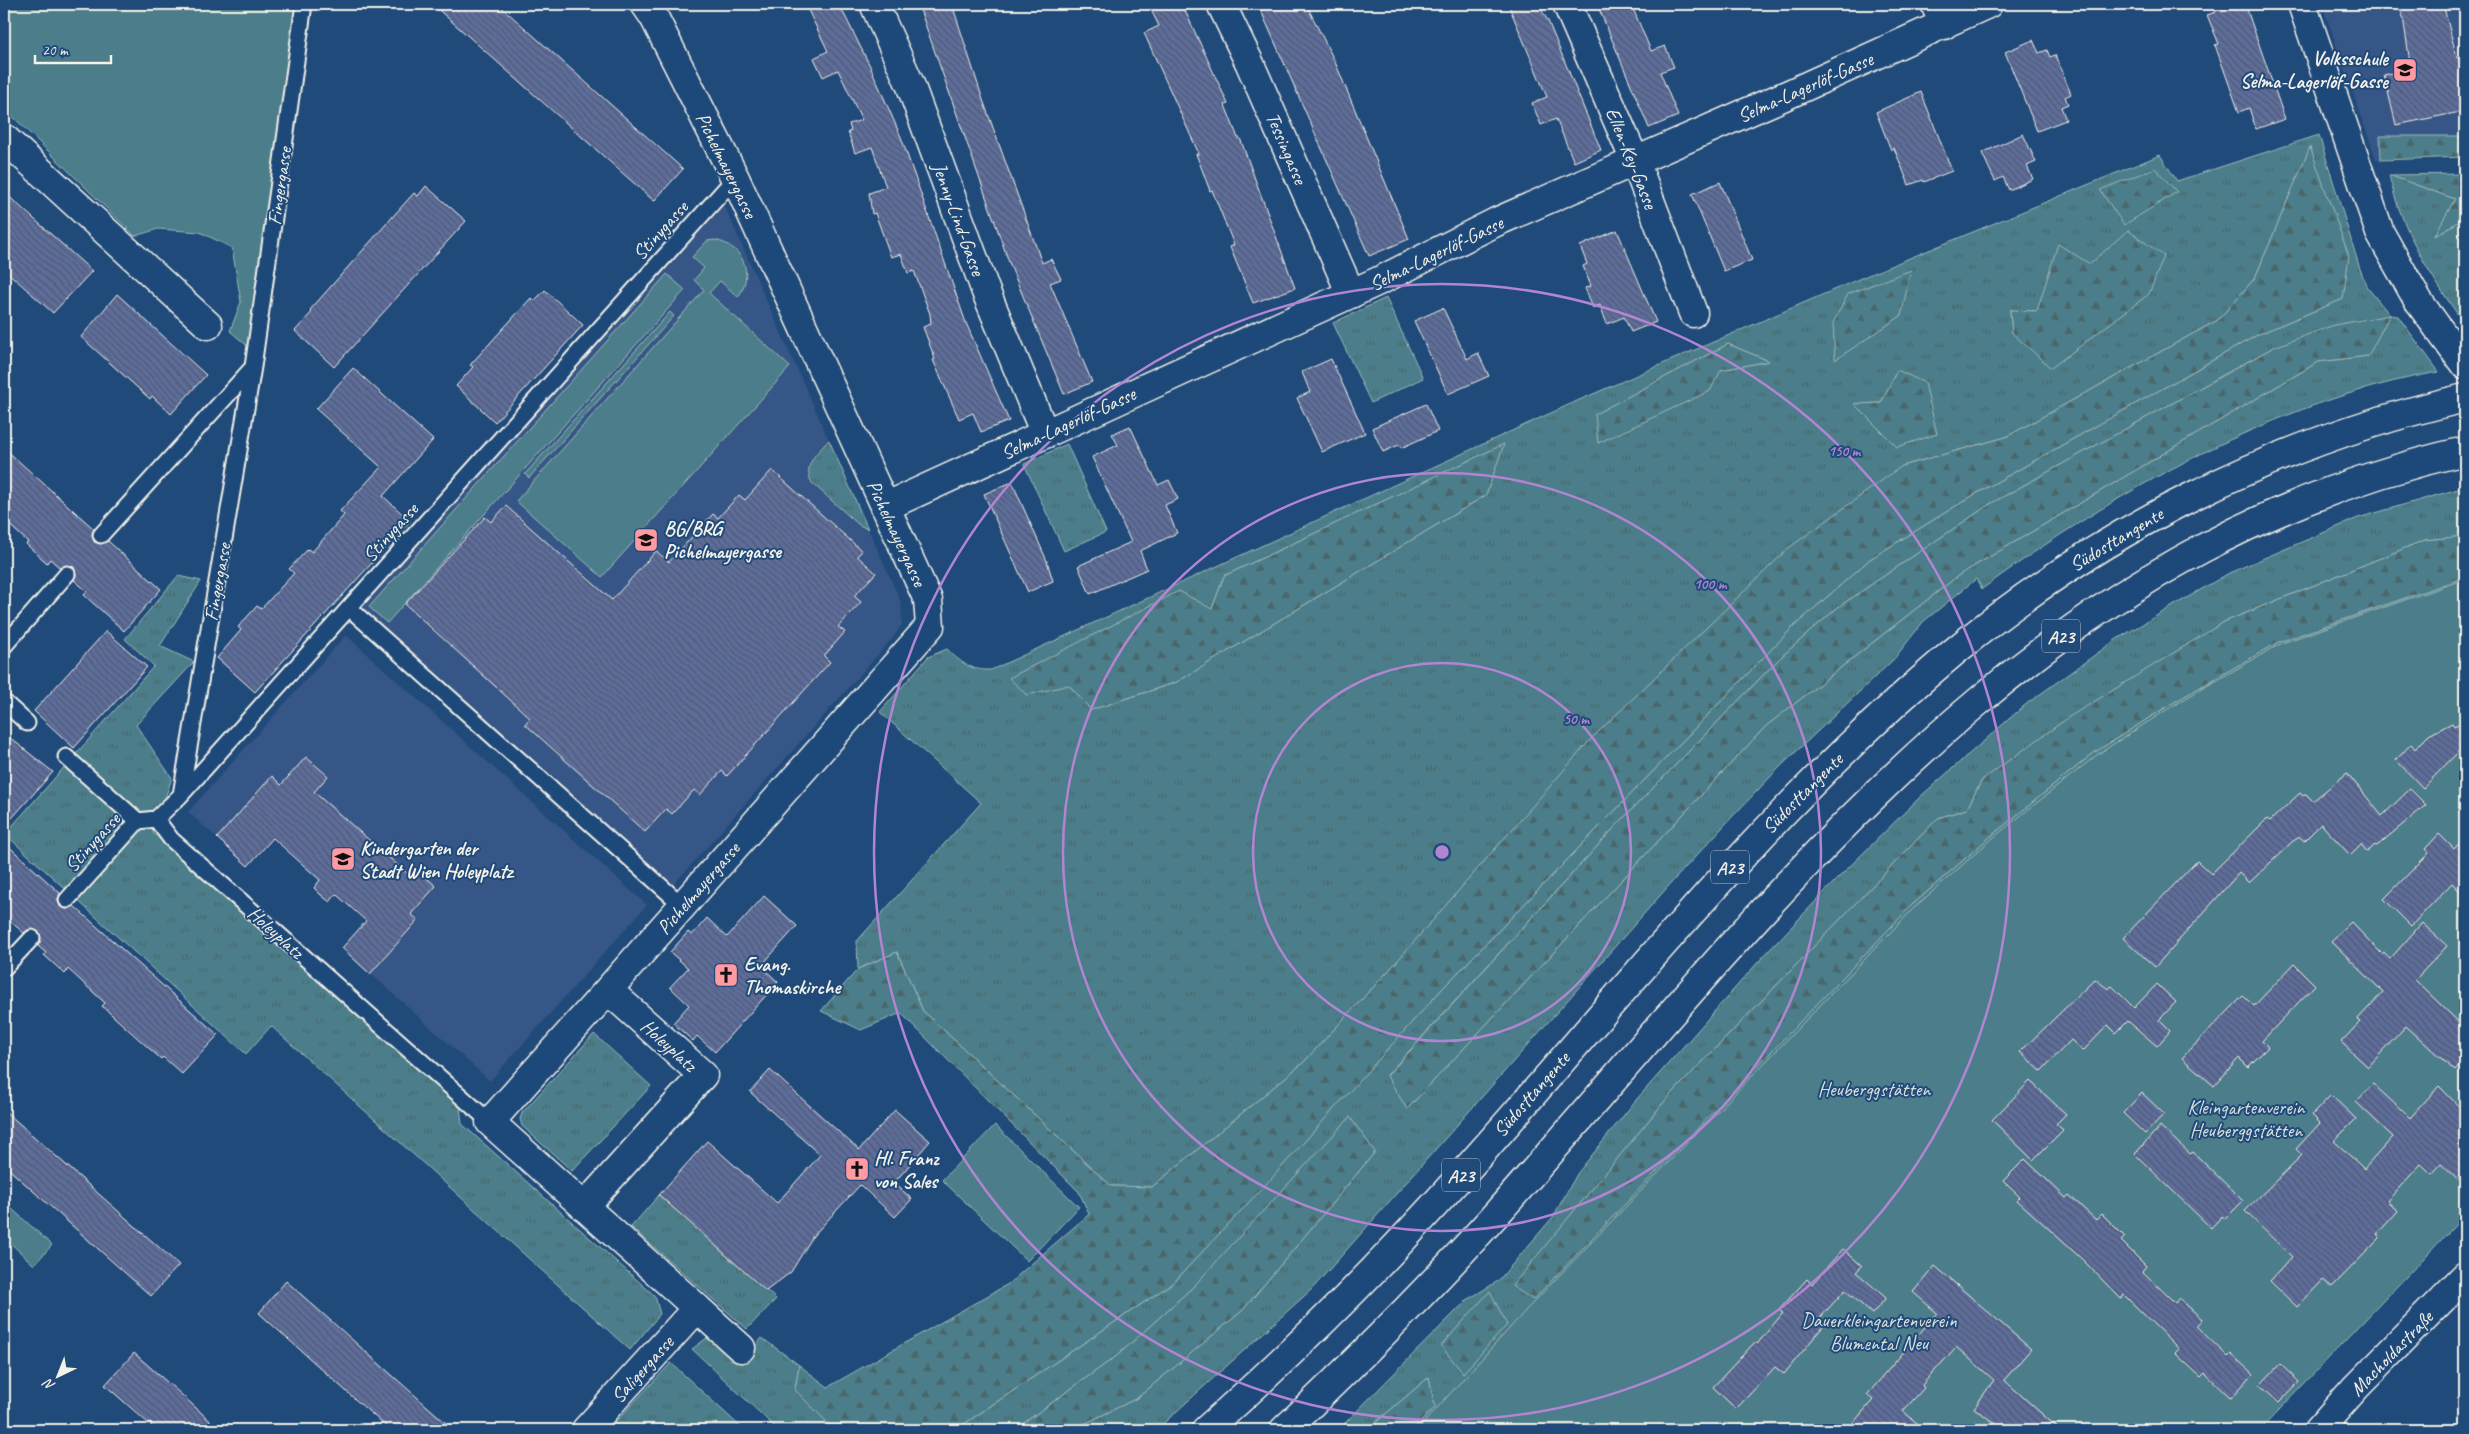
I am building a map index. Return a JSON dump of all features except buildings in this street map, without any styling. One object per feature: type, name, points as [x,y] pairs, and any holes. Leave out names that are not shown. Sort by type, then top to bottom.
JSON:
[{"type":"main road","name":"Pichelmayergasse","points":[[608,990],[930,626],[928,600],[735,178],[654,17],[645,4]]},
{"type":"main road","name":"Jenny-Lind-Gasse","points":[[874,4],[910,84],[986,292],[1045,434]]},
{"type":"main road","name":"Tessingasse","points":[[1221,4],[1250,64],[1351,294]]},
{"type":"main road","name":"Ellen-Key-Gasse","points":[[1567,4],[1634,160],[1693,313]]},
{"type":"main road","name":"Selma-Lagerlöf-Gasse","points":[[885,507],[1351,294],[1496,222],[1634,160],[1939,14],[1988,4]]},
{"type":"main road","points":[[2302,4],[2380,233],[2419,302],[2465,365]]},
{"type":"main road","points":[[4,138],[208,325]]},
{"type":"main road","name":"Südosttangente","points":[[1206,1430],[1314,1330],[1387,1256],[1698,902],[1763,832],[1899,699],[1958,648],[2030,594],[2116,538],[2224,480],[2300,447],[2368,423],[2465,398]]},
{"type":"main road","name":"A23","points":[[1284,1430],[1356,1361],[1498,1212],[1733,940],[1801,868],[1928,744],[1992,689],[2092,615],[2199,550],[2258,521],[2322,494],[2388,471],[2465,451]]},
{"type":"main road","points":[[490,1122],[608,990]]},
{"type":"main road","name":"Holeyplatz","points":[[490,1122],[584,1207],[703,1075],[608,990]]},
{"type":"main road","points":[[584,1207],[741,1348]]},
{"type":"main road","name":"Macholdastraße","points":[[2318,1430],[2356,1387],[2465,1276]]},
{"type":"main road","name":"Saligergasse","points":[[586,1430],[697,1308]]},
{"type":"lane","name":"Fingergasse","points":[[180,796],[253,368],[304,4]]},
{"type":"lane","name":"Stinygasse","points":[[67,900],[138,821],[156,819],[180,796],[735,178]]},
{"type":"lane","points":[[101,535],[253,368]]},
{"type":"lane","points":[[4,646],[67,574]]},
{"type":"lane","points":[[349,608],[682,906]]},
{"type":"lane","points":[[4,702],[27,723]]},
{"type":"lane","points":[[66,758],[138,821]]},
{"type":"lane","name":"Holeyplatz","points":[[156,819],[171,839],[490,1122]]},
{"type":"lane","points":[[4,968],[32,938]]},
{"type":"shaded area","name":"Volksschule Selma-Lagerlöf-Gasse","points":[[2322,4],[2465,4],[2465,136],[2381,136],[2381,160],[2376,159]]},
{"type":"shaded area","name":"BG/BRG Pichelmayergasse","points":[[724,205],[901,602],[902,624],[892,639],[673,885],[358,608]]},
{"type":"shaded area","points":[[346,635],[647,905],[490,1081],[342,948],[366,921],[336,895],[330,902],[321,895],[314,888],[320,880],[273,838],[248,866],[188,812]]},
{"type":"green space","points":[[6,4],[296,4],[252,350],[230,331],[241,302],[232,248],[200,232],[158,229],[135,236],[4,108],[4,7]]},
{"type":"green space","points":[[2319,135],[2367,287],[2390,315],[2398,316],[2439,372],[2378,385],[2318,404],[2258,427],[2199,455],[2142,485],[2087,518],[1982,589],[1976,579],[1923,622],[1894,659],[1780,767],[1673,881],[1312,1289],[1156,1430],[1072,1430],[1137,1398],[1242,1311],[1375,1152],[1193,1287],[1118,1355],[1014,1430],[955,1430],[1174,1282],[1442,989],[1792,628],[1870,559],[1972,496],[2259,334],[2343,299],[2310,148],[2255,278],[2218,320],[2006,437],[1902,466],[1391,968],[1303,1063],[1152,1187],[1111,1186],[923,1011],[897,952],[858,969],[857,941],[981,803],[880,712],[928,657],[947,649],[966,665],[978,669],[991,670],[1577,401],[1861,278],[2160,155],[2177,181]],"holes":[[[2090,265],[2012,333],[2010,310],[2037,311]],[[1728,344],[1769,361],[1721,370],[1596,414]],[[2274,347],[2368,356],[2318,362],[1959,575],[1766,726],[1407,1109],[1387,1075],[1615,827],[1780,658],[1837,608],[1990,504]],[[1897,370],[1897,447],[1855,404],[1881,403]],[[1503,445],[1486,495],[1177,682],[1091,710],[1069,685],[1212,609],[1224,576]]]},
{"type":"green space","points":[[2380,136],[2465,136],[2465,157],[2381,160]]},
{"type":"green space","points":[[2310,147],[2349,256],[2343,299],[2259,334],[1972,496],[1870,559],[1792,628],[1442,989],[1269,1181],[1174,1282],[955,1430],[835,1430],[795,1390],[799,1365],[828,1387],[1008,1284],[1089,1214],[1079,1192],[901,1013],[861,1030],[821,1011],[858,969],[897,952],[923,1011],[1111,1186],[1152,1187],[1303,1063],[1391,968],[1592,738],[1790,547],[1902,466],[2006,437],[2218,320],[2255,278]]},
{"type":"green space","points":[[2155,168],[2177,192],[2124,225],[2100,190]]},
{"type":"green space","points":[[2465,174],[2465,218],[2434,236],[2455,199],[2389,175]]},
{"type":"green space","points":[[2389,175],[2455,199],[2435,236],[2465,218],[2465,325],[2430,272],[2410,235]]},
{"type":"green space","points":[[2128,230],[2164,256],[2149,294],[2051,368],[2012,333],[2010,310],[2037,311],[2058,244],[2090,264]]},
{"type":"green space","points":[[714,240],[724,243],[739,254],[746,270],[746,279],[738,297],[720,281],[709,293],[790,367],[602,577],[516,501],[704,290],[694,280],[704,268],[692,257],[707,241]]},
{"type":"green space","points":[[1911,270],[1901,316],[1835,360],[1833,323],[1848,294]]},
{"type":"green space","points":[[667,274],[685,290],[387,623],[369,607]]},
{"type":"green space","points":[[1386,298],[1423,378],[1371,403],[1333,323]]},
{"type":"green space","points":[[670,312],[674,316],[529,478],[525,474]]},
{"type":"green space","points":[[2390,315],[2368,356],[2318,362],[1959,575],[1766,726],[1407,1109],[1387,1076],[1615,827],[1780,658],[1837,608],[1990,504],[2274,347],[2334,325]]},
{"type":"green space","points":[[1728,344],[1769,361],[1721,370],[1710,391],[1598,443],[1595,414]]},
{"type":"green space","points":[[1897,370],[1925,383],[1937,434],[1897,447],[1854,404],[1881,403]]},
{"type":"green space","points":[[829,440],[868,529],[859,525],[812,483],[809,477],[812,460]]},
{"type":"green space","points":[[1067,444],[1106,532],[1064,551],[1024,464]]},
{"type":"green space","points":[[1504,444],[1486,495],[1177,682],[1091,710],[1069,685],[1027,695],[1009,678],[1179,591],[1212,609],[1224,576]]},
{"type":"green space","points":[[2465,487],[2465,536],[2425,540],[2224,622],[1982,780],[1967,809],[1938,818],[1664,1102],[1513,1286],[1912,905],[1991,836],[2095,752],[2176,701],[2279,642],[2465,577],[2465,599],[1454,1430],[1413,1430],[1435,1407],[1429,1377],[1367,1430],[1338,1430],[1467,1300],[1498,1281],[1553,1217],[1577,1174],[1636,1100],[1759,961],[1833,883],[1921,796],[2025,705],[2117,639],[2229,573],[2358,518]]},
{"type":"green space","points":[[2465,536],[2465,577],[2279,642],[2176,701],[2095,752],[1991,836],[1912,905],[1533,1300],[1512,1286],[1664,1102],[1938,818],[1967,809],[1982,780],[2069,717],[2224,622],[2425,540]]},
{"type":"green space","points":[[178,576],[201,581],[160,646],[194,662],[136,725],[172,778],[153,833],[460,1106],[462,1124],[655,1296],[660,1314],[630,1350],[271,1026],[246,1054],[5,834],[154,666],[125,639]]},
{"type":"green space","points":[[2465,579],[2465,1215],[2260,1430],[1417,1430],[1527,1309],[1915,907],[1994,837],[2098,754],[2179,702],[2282,643]]},
{"type":"green space","points":[[594,1034],[651,1086],[572,1171],[522,1126],[520,1119],[522,1113]]},
{"type":"green space","points":[[1350,1117],[1375,1152],[1242,1311],[1137,1398],[1072,1430],[1014,1430],[1118,1355],[1193,1287]]},
{"type":"green space","points":[[995,1125],[1079,1207],[1027,1261],[942,1180]]},
{"type":"green space","points":[[659,1195],[776,1299],[747,1329],[631,1227]]},
{"type":"green space","points":[[11,1208],[52,1245],[34,1265],[4,1237],[4,1216]]},
{"type":"green space","points":[[1490,1291],[1507,1325],[1463,1373],[1441,1346]]},
{"type":"green space","points":[[711,1335],[741,1363],[762,1338],[799,1365],[795,1390],[835,1430],[778,1430],[692,1349]]},
{"type":"green space","points":[[671,1363],[744,1430],[691,1430],[690,1424],[676,1424],[674,1430],[608,1430]]},
{"type":"green space","points":[[1429,1377],[1435,1407],[1413,1430],[1367,1430]]},
{"type":"place","name":"Volksschule Selma-Lagerlöf-Gasse","points":[[2405,70]]},
{"type":"place","name":"BG/BRG Pichelmayergasse","points":[[646,540]]},
{"type":"place","name":"Kindergarten der Stadt Wien Holeyplatz","points":[[343,859]]},
{"type":"place","name":"Evang. Thomaskirche","points":[[726,975]]},
{"type":"place","name":"Hl. Franz von Sales","points":[[857,1169]]},
{"type":"park label","name":"Heuberggstätten","points":[[1874,1089]]},
{"type":"park label","name":"Kleingartenverein Heuberggstätten","points":[[2246,1118]]},
{"type":"park label","name":"Dauerkleingartenverein Blumental Neu","points":[[1879,1332]]}]
